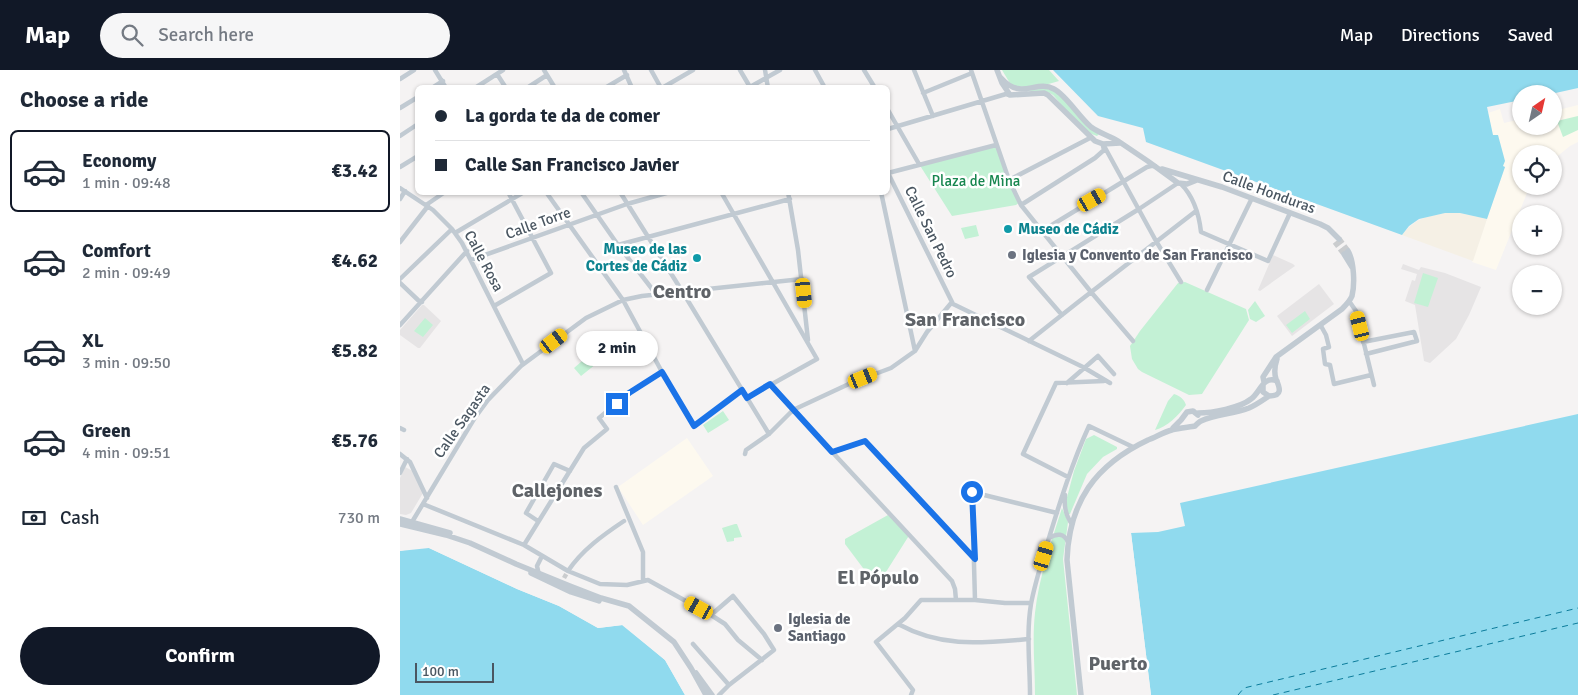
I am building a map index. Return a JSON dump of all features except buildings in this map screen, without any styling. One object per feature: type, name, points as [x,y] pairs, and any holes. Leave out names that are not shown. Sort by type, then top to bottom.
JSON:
[{"type":"street","points":[[400,79],[414,70]]},
{"type":"street","points":[[435,70],[445,85]]},
{"type":"street","points":[[480,85],[503,70]]},
{"type":"street","points":[[624,70],[631,85]]},
{"type":"street","points":[[651,70],[660,85]]},
{"type":"street","points":[[667,85],[693,70]]},
{"type":"street","points":[[740,70],[748,85]]},
{"type":"street","points":[[765,70],[767,85]]},
{"type":"street","points":[[754,85],[780,70]]},
{"type":"street","points":[[815,70],[823,85]]},
{"type":"street","points":[[864,70],[873,85]]},
{"type":"street","points":[[914,70],[933,116]]},
{"type":"street","points":[[997,70],[1012,91],[1028,95],[1044,93],[1048,95],[1090,138],[1104,144],[1120,143]]},
{"type":"street","points":[[923,93],[971,71],[996,145],[1020,204],[1062,258],[1133,341]]},
{"type":"street","points":[[530,85],[545,72],[553,85]]},
{"type":"street","points":[[497,74],[504,85]]},
{"type":"street","points":[[610,85],[627,75]]},
{"type":"street","points":[[437,85],[443,81]]},
{"type":"street","points":[[890,128],[1012,91],[1044,87],[1055,89],[1092,127],[1120,143],[1179,183],[1192,197],[1200,232],[1268,261],[1290,213]]},
{"type":"street","points":[[400,108],[415,99]]},
{"type":"street","points":[[890,114],[919,164]]},
{"type":"street","points":[[401,133],[415,126]]},
{"type":"street","points":[[1009,180],[1090,138]]},
{"type":"street","points":[[1104,144],[1156,241],[1181,282]]},
{"type":"street","points":[[1020,204],[1095,158],[1104,150],[1104,144]]},
{"type":"street","points":[[890,172],[996,145]]},
{"type":"street","points":[[400,167],[415,158]]},
{"type":"street","points":[[1042,231],[1150,166],[1158,168]]},
{"type":"street","name":"Calle Honduras","points":[[1158,168],[1252,198],[1320,224],[1330,231],[1337,240]]},
{"type":"street","name":"Calle San Pedro","points":[[890,177],[952,302]]},
{"type":"street","points":[[1062,315],[1029,277],[1179,183],[1191,183],[1197,180]]},
{"type":"street","name":"Calle Rosa","points":[[400,188],[427,205],[453,231],[467,251],[523,364]]},
{"type":"street","points":[[400,198],[405,191]]},
{"type":"street","points":[[400,242],[427,205],[440,195]]},
{"type":"street","points":[[494,306],[552,273],[510,195]]},
{"type":"street","points":[[422,302],[400,281],[453,231],[520,195]]},
{"type":"street","points":[[548,195],[623,300],[694,426],[742,390]]},
{"type":"street","points":[[583,195],[618,245],[656,294]]},
{"type":"street","points":[[622,195],[769,434]]},
{"type":"street","name":"Calle Torre","points":[[471,260],[627,204],[662,195]]},
{"type":"street","points":[[723,195],[817,359],[747,398]]},
{"type":"street","points":[[789,195],[802,279],[808,341]]},
{"type":"street","points":[[882,195],[915,351]]},
{"type":"street","points":[[1207,290],[1252,198]]},
{"type":"street","points":[[618,245],[790,199]]},
{"type":"street","points":[[1030,341],[1196,210]]},
{"type":"street","points":[[400,325],[467,251]]},
{"type":"street","points":[[1269,396],[1263,392],[1263,376],[1272,361],[1321,326],[1349,301],[1352,293],[1353,261],[1346,253]]},
{"type":"street","name":"Calle Sagasta","points":[[412,522],[474,419],[488,400],[523,364],[586,318],[623,300],[656,294],[802,279]]},
{"type":"street","points":[[1349,301],[1356,311],[1374,385]]},
{"type":"street","points":[[745,454],[749,447],[769,434],[793,410],[851,383],[891,368],[915,351],[927,332],[952,302],[954,305],[1110,382],[1100,380],[1056,383],[1023,454],[1068,477]]},
{"type":"street","points":[[1321,326],[1329,347],[1323,349],[1325,364],[1330,365],[1334,384],[1371,374]]},
{"type":"street","points":[[800,330],[807,327]]},
{"type":"street","points":[[1363,342],[1414,332],[1417,341],[1366,354]]},
{"type":"street","points":[[1081,695],[1068,544],[1072,524],[1084,494],[1095,478],[1114,460],[1133,447],[1171,430],[1194,426],[1209,418],[1251,407],[1269,396],[1275,395],[1279,391],[1280,386],[1276,381],[1275,364],[1280,355]]},
{"type":"street","points":[[1067,383],[1098,356],[1114,374]]},
{"type":"street","points":[[524,545],[584,448],[607,429],[599,418],[629,393],[662,372]]},
{"type":"street","points":[[1171,430],[1185,413],[1189,411],[1193,410],[1198,413],[1211,412],[1247,402],[1268,379],[1276,381]]},
{"type":"street","points":[[770,384],[952,581],[956,600]]},
{"type":"street","points":[[1198,413],[1198,423]]},
{"type":"street","points":[[1183,417],[1185,424],[1189,426]]},
{"type":"street","points":[[1072,524],[1064,508],[1066,487],[1068,477],[1089,426],[1133,447]]},
{"type":"street","points":[[832,452],[865,441],[975,559]]},
{"type":"street","points":[[400,454],[407,459],[427,498]]},
{"type":"street","points":[[400,473],[407,459]]},
{"type":"street","points":[[538,521],[526,513],[554,464],[570,471]]},
{"type":"street","points":[[542,485],[557,492]]},
{"type":"street","points":[[616,487],[643,552],[643,580]]},
{"type":"street","points":[[1030,695],[1029,639],[1031,603],[1049,538],[1066,487]]},
{"type":"street","points":[[975,600],[972,492],[1057,513]]},
{"type":"street","points":[[423,504],[524,545],[568,571],[600,584],[627,585],[648,580],[725,624],[738,640],[762,660]]},
{"type":"street","points":[[568,571],[576,559],[624,521]]},
{"type":"street","points":[[400,522],[412,522],[447,532],[464,538],[470,543]]},
{"type":"street","points":[[400,522],[470,543],[516,564],[562,579],[629,606],[670,637],[697,680],[709,695]]},
{"type":"street","points":[[1049,538],[1055,534],[1061,535],[1068,544]]},
{"type":"street","points":[[537,572],[542,556]]},
{"type":"street","points":[[516,564],[537,572],[572,592],[599,601],[616,602]]},
{"type":"street","points":[[711,615],[733,596],[764,634],[774,650],[719,695]]},
{"type":"street","points":[[910,695],[913,690],[876,642],[898,624],[921,600],[1031,603]]},
{"type":"street","points":[[898,624],[923,636],[958,643],[977,644],[1029,639]]},
{"type":"street","points":[[692,644],[729,685]]},
{"type":"street","points":[[691,668],[700,678],[709,695]]},
{"type":"shaded area","points":[[1578,105],[1578,142],[1562,152],[1562,145],[1512,145],[1512,195],[1526,195],[1522,205],[1512,205],[1512,230],[1496,270],[1472,262],[1505,167],[1503,166],[1498,135],[1493,136],[1488,113],[1500,109],[1504,123],[1512,121],[1512,135],[1562,135],[1562,109]]},
{"type":"shaded area","points":[[1273,255],[1295,266],[1260,291],[1258,290]]},
{"type":"shaded area","points":[[1403,264],[1419,270],[1421,267],[1445,273],[1481,287],[1456,339],[1430,363],[1424,361],[1415,305],[1405,301],[1412,280],[1415,281],[1417,274],[1401,269]]},
{"type":"shaded area","points":[[1319,284],[1334,304],[1292,336],[1277,316]]},
{"type":"shaded area","points":[[422,305],[441,321],[420,348],[418,348],[400,335],[400,330]]},
{"type":"shaded area","points":[[687,438],[713,476],[643,525],[618,487]]},
{"type":"shaded area","points":[[405,467],[413,471],[423,493],[411,513],[406,515],[400,514],[400,478]]},
{"type":"green space","points":[[1002,70],[1049,70],[1059,81],[1023,87],[1011,85]]},
{"type":"green space","points":[[1044,88],[1056,91],[1099,134],[1097,136],[1084,129],[1048,92],[1024,91]]},
{"type":"green space","points":[[1578,116],[1578,130],[1563,137],[1562,120]]},
{"type":"green space","name":"Plaza de Mina","points":[[996,145],[1020,202],[1016,205],[952,216],[919,164]]},
{"type":"green space","points":[[976,225],[979,236],[965,239],[961,228]]},
{"type":"green space","points":[[1423,273],[1438,278],[1428,307],[1414,303]]},
{"type":"green space","points":[[1185,282],[1246,309],[1249,320],[1202,394],[1189,395],[1142,372],[1132,359],[1130,346],[1178,283]]},
{"type":"green space","points":[[1255,301],[1265,316],[1256,322],[1250,319],[1248,310]]},
{"type":"green space","points":[[1305,311],[1310,319],[1292,333],[1286,325]]},
{"type":"green space","points":[[425,318],[433,325],[423,337],[414,331]]},
{"type":"green space","points":[[589,355],[596,364],[581,376],[574,368]]},
{"type":"green space","points":[[1174,394],[1182,398],[1186,405],[1172,420],[1155,430],[1168,401]]},
{"type":"green space","points":[[723,411],[729,420],[708,433],[703,425]]},
{"type":"green space","points":[[1094,435],[1117,447],[1117,449],[1103,457],[1087,474],[1070,514],[1068,514],[1066,501],[1074,471],[1086,439]]},
{"type":"green space","points":[[1062,508],[1068,522],[1063,559],[1077,695],[1035,695],[1035,613],[1039,586]]},
{"type":"green space","points":[[888,515],[910,534],[879,583],[869,576],[845,544],[845,539]]},
{"type":"green space","points":[[737,524],[742,537],[734,538],[734,541],[727,542],[722,528]]},
{"type":"sand","points":[[1445,213],[1460,213],[1487,219],[1473,261],[1402,235],[1421,219]]},
{"type":"water","points":[[1053,70],[1578,70],[1578,88],[1562,92],[1562,85],[1512,85],[1512,102],[1487,107],[1493,135],[1498,135],[1505,161],[1503,166],[1505,167],[1487,219],[1460,213],[1445,213],[1419,219],[1409,226],[1402,235],[1146,142],[1143,128],[1098,116]]},
{"type":"water","points":[[1578,414],[1578,695],[1151,695],[1131,533],[1158,532],[1185,526],[1180,503]]},
{"type":"water","points":[[414,548],[429,548],[517,589],[559,606],[598,628],[622,625],[665,660],[685,695],[400,695],[400,551]]},
{"type":"pier","points":[[1131,533],[1151,695],[1148,695],[1129,534]]},
{"type":"pier","points":[[430,546],[518,587],[560,604],[598,625],[624,623],[667,659],[688,695],[685,695],[665,660],[623,625],[598,628],[559,606],[517,589],[429,548],[400,551],[400,548]]},
{"type":"ferry route","points":[[1238,695],[1244,688],[1578,608]]},
{"type":"ferry route","points":[[1273,695],[1578,623]]},
{"type":"tunnel","points":[[1339,239],[1348,251]]},
{"type":"tunnel","points":[[1335,242],[1344,254]]},
{"type":"tunnel","points":[[564,578],[568,571]]},
{"type":"place","name":"Museo de Cádiz","points":[[1008,229]]},
{"type":"place","name":"Iglesia y Convento de San Francisco","points":[[1012,255]]},
{"type":"place","name":"Museo de las Cortes de Cádiz","points":[[697,258]]},
{"type":"place","name":"Iglesia de Santiago","points":[[778,628]]},
{"type":"district","name":"Centro","points":[[682,291]]},
{"type":"district","name":"San Francisco","points":[[965,319]]},
{"type":"district","name":"Callejones","points":[[557,490]]},
{"type":"district","name":"El Pópulo","points":[[878,577]]},
{"type":"district","name":"Puerto","points":[[1118,663]]},
{"type":"route","points":[[617,404],[629,393],[662,372],[694,426],[742,390],[747,398],[770,384],[832,452],[865,441],[975,559],[972,492]]}]
